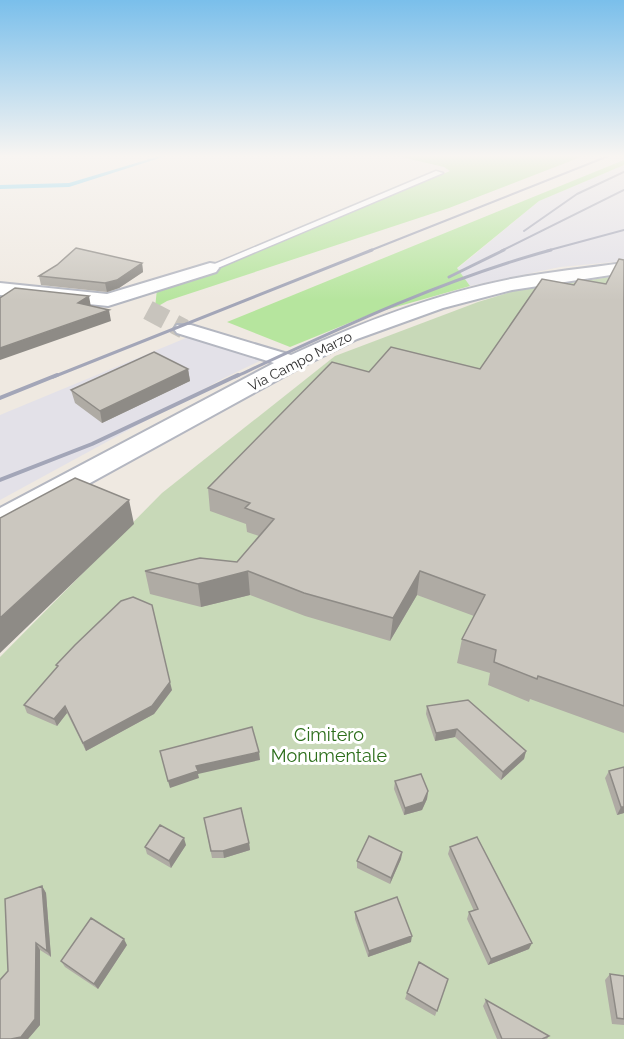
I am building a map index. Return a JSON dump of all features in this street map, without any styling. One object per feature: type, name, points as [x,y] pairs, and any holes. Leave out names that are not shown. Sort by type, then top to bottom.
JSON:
[{"type":"street","points":[[108,300],[210,268]]},
{"type":"street","name":"Via Campo Marzo","points":[[0,520],[293,362],[350,335],[436,304],[530,282],[624,268]]},
{"type":"street","points":[[0,289],[108,300],[138,308]]},
{"type":"street","points":[[184,329],[293,362]]},
{"type":"lane","points":[[210,268],[366,203]]},
{"type":"shaded area","points":[[536,203],[624,203],[624,261],[560,267],[470,286],[457,269]]},
{"type":"shaded area","points":[[198,333],[262,360],[224,378],[0,500],[0,415]]},
{"type":"green space","points":[[373,203],[461,203],[167,301],[155,308],[157,289],[222,267]]},
{"type":"green space","points":[[517,203],[536,203],[457,268],[470,286],[371,314],[290,347],[227,322]]},
{"type":"green space","name":"Cimitero Monumentale","points":[[624,275],[624,1039],[0,1039],[0,657],[162,493],[335,356],[478,302],[514,291]]},
{"type":"building","points":[[76,248],[142,263],[117,280],[105,283],[39,276],[57,265]]},
{"type":"building","points":[[619,259],[624,260],[624,706],[538,676],[537,679],[494,662],[496,650],[462,639],[485,595],[420,571],[393,618],[304,593],[248,571],[198,584],[145,571],[200,558],[237,562],[274,519],[245,508],[250,503],[208,488],[332,362],[369,372],[391,347],[480,369],[542,279],[574,285],[578,279],[606,284]]},
{"type":"building","points":[[15,288],[89,296],[78,303],[109,310],[0,348],[0,298]]},
{"type":"building","points":[[154,352],[188,369],[100,411],[71,390]]},
{"type":"building","points":[[75,478],[129,500],[0,618],[0,518]]},
{"type":"building","points":[[133,597],[152,605],[170,682],[152,706],[83,743],[65,706],[54,719],[24,705],[75,645],[121,601]]},
{"type":"building","points":[[468,700],[526,751],[503,772],[457,729],[436,733],[427,706]]},
{"type":"building","points":[[252,727],[259,752],[196,766],[198,771],[168,781],[160,751]]},
{"type":"building","points":[[624,767],[624,807],[621,807],[609,771]]},
{"type":"building","points":[[421,774],[428,791],[423,802],[405,808],[395,781]]},
{"type":"building","points":[[241,808],[249,843],[223,851],[211,851],[204,818]]},
{"type":"building","points":[[160,825],[184,838],[169,861],[145,847]]},
{"type":"building","points":[[369,836],[402,852],[391,878],[357,861]]},
{"type":"building","points":[[477,837],[532,943],[491,959],[469,912],[478,909],[450,847]]},
{"type":"building","points":[[42,886],[47,951],[36,943],[35,1019],[21,1037],[0,1039],[0,980],[8,971],[5,899]]},
{"type":"building","points":[[397,897],[412,936],[369,951],[355,912]]},
{"type":"building","points":[[91,918],[124,939],[94,984],[61,961]]},
{"type":"building","points":[[419,962],[448,979],[437,1011],[407,993]]},
{"type":"building","points":[[610,974],[624,976],[624,1019],[617,1018]]},
{"type":"building","points":[[486,1000],[549,1036],[542,1039],[502,1039]]},
{"type":"tunnel","points":[[148,310],[184,329]]},
{"type":"railway","points":[[369,251],[489,203]]},
{"type":"railway","points":[[524,231],[563,203]]},
{"type":"railway","points":[[501,251],[597,203]]},
{"type":"railway","points":[[546,251],[624,230]]},
{"type":"railway","points":[[53,377],[372,250]]},
{"type":"railway","points":[[449,277],[504,250]]},
{"type":"railway","points":[[235,377],[390,307],[470,276],[551,250]]},
{"type":"railway","points":[[0,398],[57,375]]},
{"type":"railway","points":[[0,480],[92,444],[238,375]]}]
